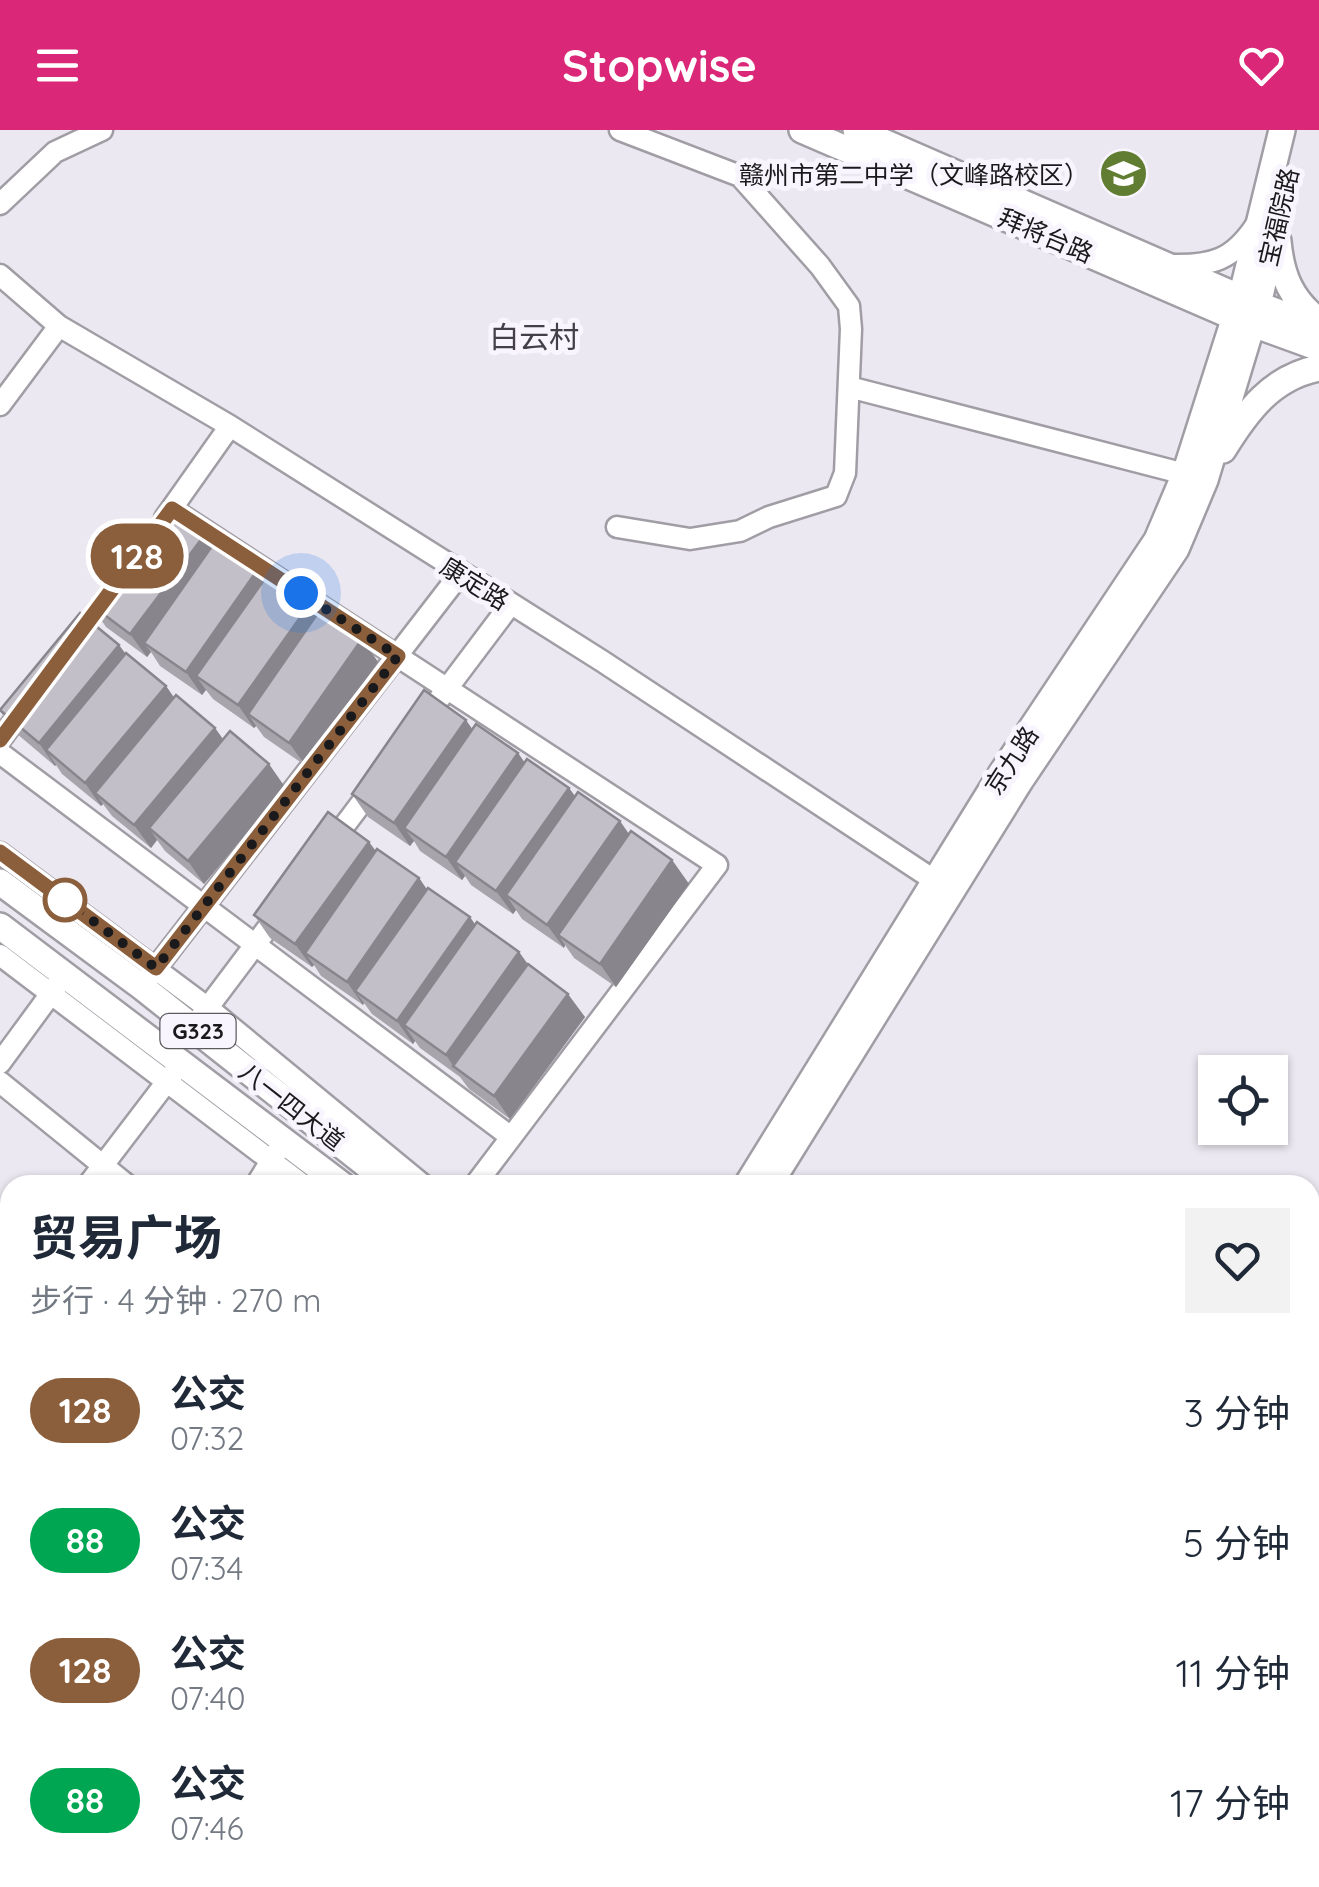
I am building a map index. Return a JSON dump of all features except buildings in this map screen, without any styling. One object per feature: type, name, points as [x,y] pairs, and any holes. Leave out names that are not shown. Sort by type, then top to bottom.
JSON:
[{"type":"main road","name":"拜将台路","points":[[802,130],[869,139],[1172,266],[1246,311]]},
{"type":"main road","name":"宝福院路","points":[[1268,223],[1282,130]]},
{"type":"main road","name":"宝福院路","points":[[1246,311],[1268,223],[1299,130]]},
{"type":"main road","name":"拜将台路","points":[[869,139],[1246,311]]},
{"type":"main road","points":[[1268,223],[1296,302],[1319,325]]},
{"type":"main road","points":[[1246,311],[1319,325]]},
{"type":"main road","points":[[1246,311],[1319,348]]},
{"type":"main road","name":"京九路","points":[[775,1175],[944,887],[1003,771],[1145,561],[1195,477],[1246,311]]},
{"type":"main road","points":[[1195,477],[1255,404],[1278,383],[1319,368]]},
{"type":"main road","name":"八一四大道","points":[[0,882],[149,978],[381,1175]]},
{"type":"main road","name":"京九路","points":[[754,1175],[944,887]]},
{"type":"main road","name":"八一四大道","points":[[2,939],[277,1151],[323,1175]]},
{"type":"street","points":[[0,204],[55,152],[102,130]]},
{"type":"street","points":[[617,527],[690,539],[740,531],[769,517],[836,496],[846,472],[852,328],[849,306],[820,266],[740,176],[620,130]]},
{"type":"street","points":[[1172,266],[1204,266],[1226,257],[1268,223]]},
{"type":"street","name":"康定路","points":[[0,275],[59,326],[230,426],[602,661],[944,887]]},
{"type":"street","points":[[0,404],[59,326]]},
{"type":"street","points":[[848,386],[1195,477]]},
{"type":"street","points":[[149,540],[230,426]]},
{"type":"street","points":[[172,509],[717,865],[482,1175]]},
{"type":"street","points":[[0,852],[149,978],[460,574]]},
{"type":"street","points":[[424,721],[510,605]]},
{"type":"street","points":[[0,740],[34,694]]},
{"type":"street","points":[[0,753],[511,1137]]},
{"type":"street","points":[[315,865],[387,769]]},
{"type":"street","points":[[291,897],[200,1018],[411,1175]]},
{"type":"street","points":[[0,1063],[58,985]]},
{"type":"street","points":[[96,1175],[174,1072]]},
{"type":"street","points":[[0,1082],[114,1175]]},
{"type":"street","points":[[262,1175],[277,1151],[295,1175]]},
{"type":"bus line","name":"128","points":[[0,740],[172,509],[398,656],[156,968],[0,852]]},
{"type":"place","name":"赣州市第二中学（文峰路校区）","points":[[1124,174]]},
{"type":"district","name":"白云村","points":[[534,337]]},
{"type":"route","points":[[65,900],[156,968],[398,656],[301,593]]}]
